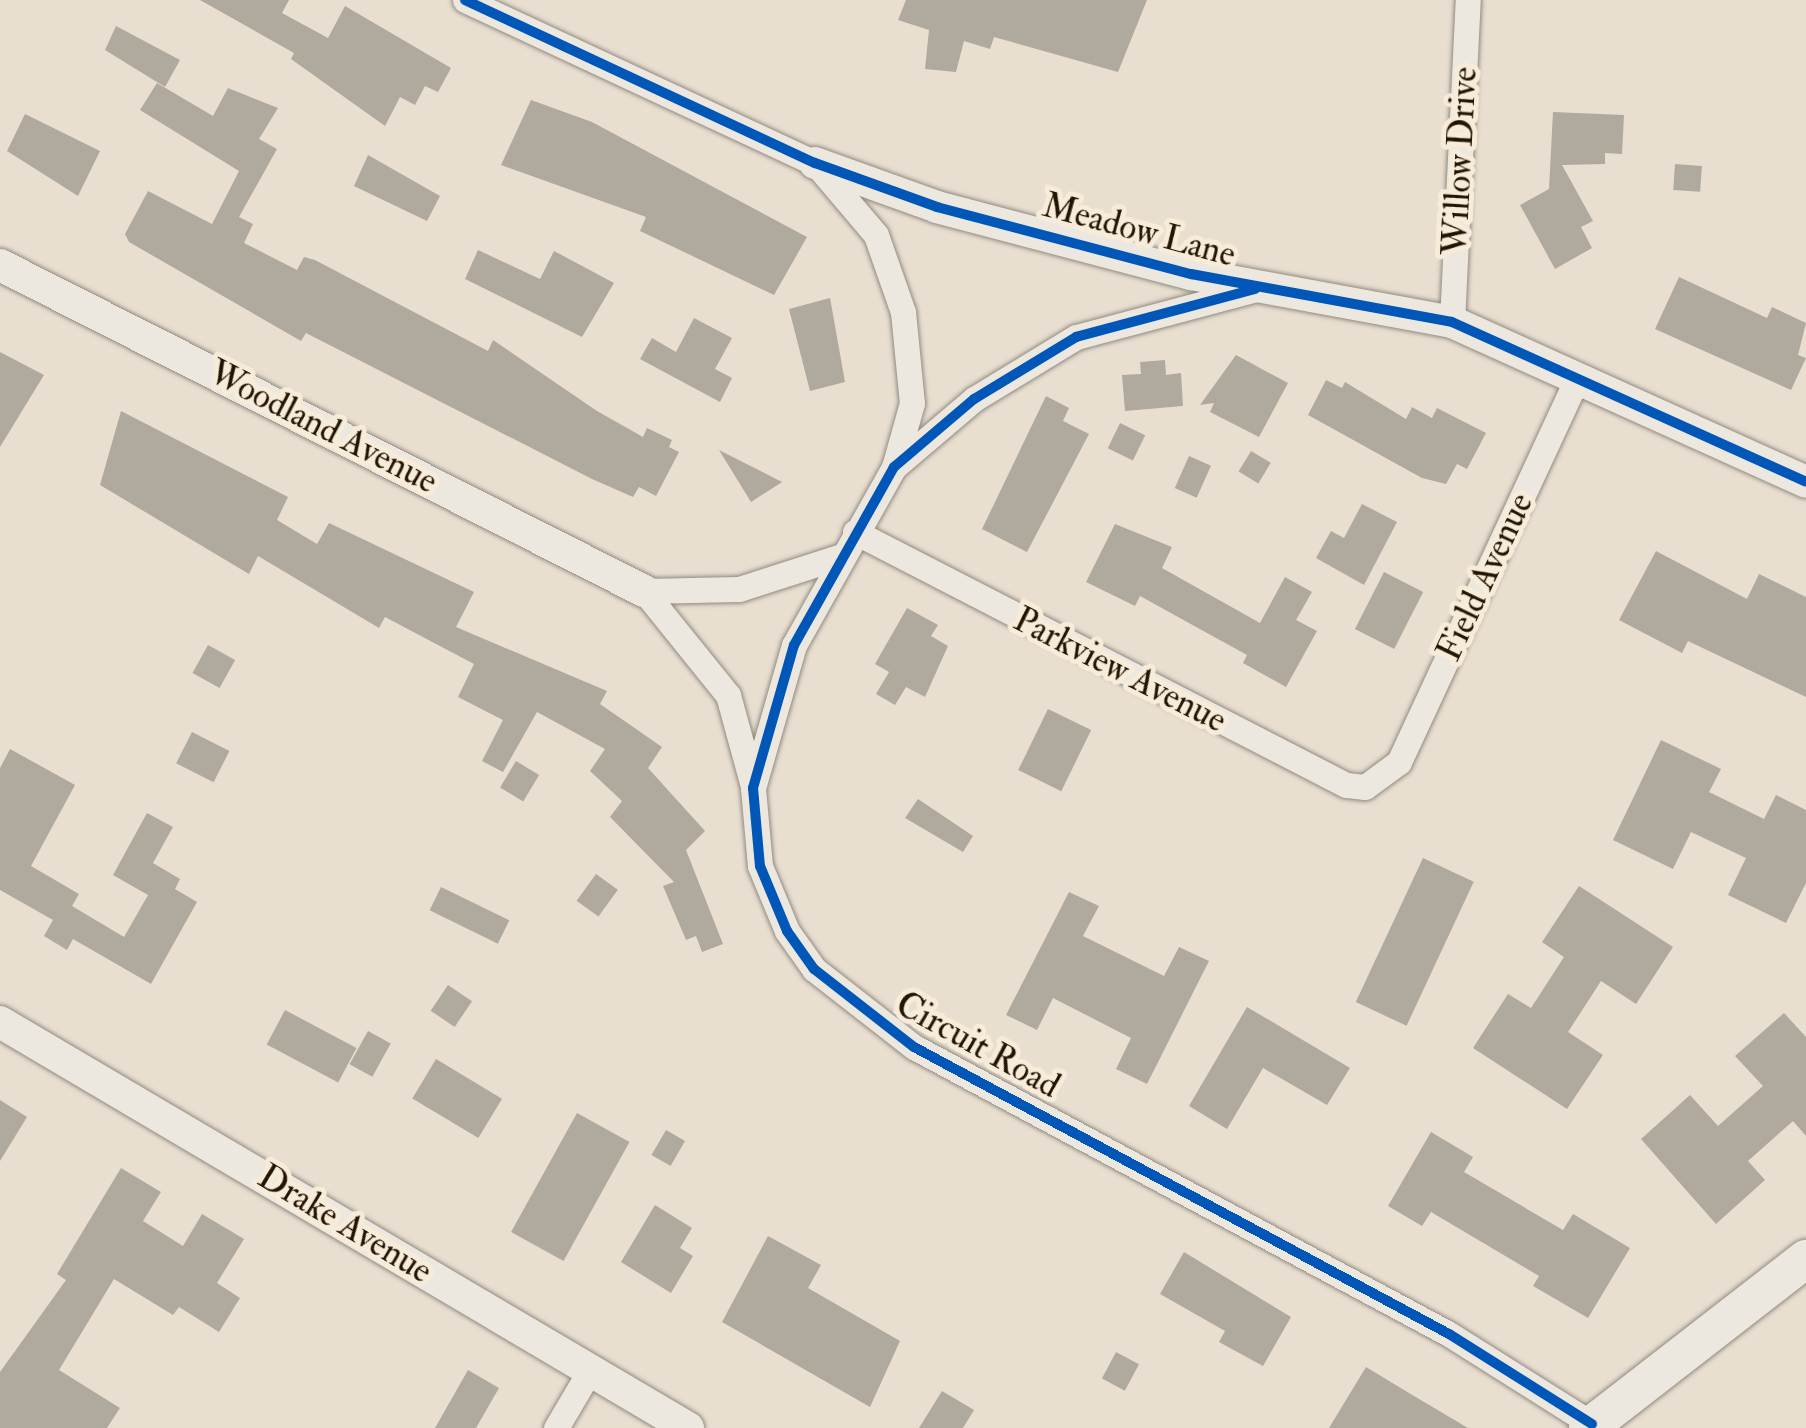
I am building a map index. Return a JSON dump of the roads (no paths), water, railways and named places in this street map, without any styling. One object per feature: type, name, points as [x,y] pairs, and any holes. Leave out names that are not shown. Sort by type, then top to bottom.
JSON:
[{"type":"main road","points":[[1590,1426],[1806,1260]]},
{"type":"street","name":"Meadow Lane","points":[[465,0],[815,163],[938,207],[1256,289],[1452,322],[1806,482]]},
{"type":"street","name":"Willow Drive","points":[[1452,322],[1468,0]]},
{"type":"street","name":"Circuit Road","points":[[815,163],[876,236],[903,312],[912,403],[894,468],[840,556],[794,646],[753,788],[760,866],[787,931],[852,1002],[914,1047],[1449,1334],[1590,1426]]},
{"type":"street","name":"Woodland Avenue","points":[[0,265],[644,592],[728,695],[753,788]]},
{"type":"street","name":"Circuit Road","points":[[894,468],[974,399],[1076,336],[1256,289]]},
{"type":"street","name":"Field Avenue","points":[[1387,774],[1578,377]]},
{"type":"street","name":"Parkview Avenue","points":[[855,532],[1346,785],[1365,787],[1387,774]]},
{"type":"street","name":"Woodland Avenue","points":[[644,592],[739,589],[840,556]]},
{"type":"street","name":"Drake Avenue","points":[[0,1022],[688,1428]]},
{"type":"street","points":[[556,1428],[589,1372]]}]
